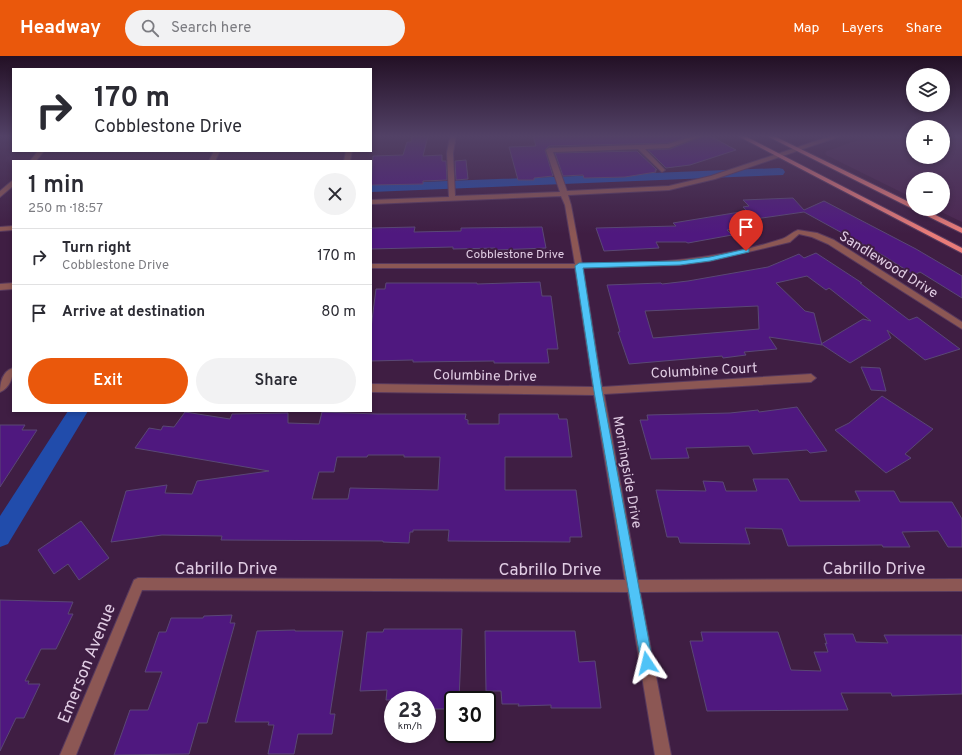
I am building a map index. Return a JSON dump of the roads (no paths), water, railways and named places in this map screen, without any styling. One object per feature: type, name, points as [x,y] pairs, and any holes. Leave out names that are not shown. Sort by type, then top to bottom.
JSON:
[{"type":"main road","points":[[805,169],[962,251]]},
{"type":"main road","points":[[836,169],[906,204]]},
{"type":"main road","points":[[931,216],[962,231]]},
{"type":"street","points":[[451,169],[452,198]]},
{"type":"street","name":"Morningside Drive","points":[[556,169],[565,194],[579,266],[598,391],[663,755]]},
{"type":"street","points":[[372,202],[646,190],[692,184],[738,169]]},
{"type":"street","points":[[0,195],[12,183]]},
{"type":"street","points":[[1,230],[12,228]]},
{"type":"street","name":"Cobblestone Drive","points":[[372,266],[650,265],[710,259],[787,240],[798,232]]},
{"type":"street","name":"Sandlewood Drive","points":[[798,232],[814,234],[831,242],[962,326]]},
{"type":"street","points":[[0,287],[12,286]]},
{"type":"street","points":[[0,388],[12,372]]},
{"type":"street","name":"Columbine Court","points":[[598,391],[811,378]]},
{"type":"street","name":"Columbine Drive","points":[[372,388],[598,391]]},
{"type":"street","name":"Cabrillo Drive","points":[[138,584],[634,586],[962,585]]},
{"type":"street","name":"Emerson Avenue","points":[[68,755],[138,584]]},
{"type":"waterway","points":[[372,188],[779,172]]},
{"type":"waterway","points":[[0,536],[77,412]]}]
